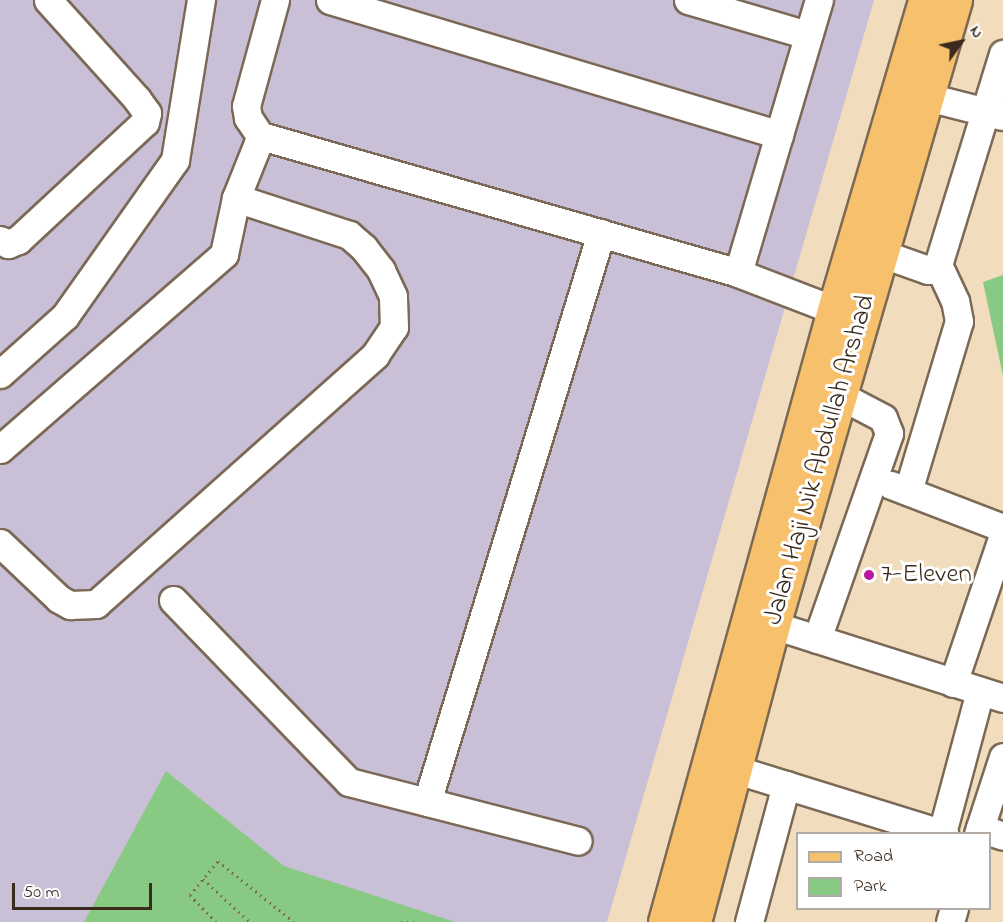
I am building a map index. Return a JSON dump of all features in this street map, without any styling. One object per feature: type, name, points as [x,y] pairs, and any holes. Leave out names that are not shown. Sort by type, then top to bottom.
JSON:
[{"type":"main road","name":"Jalan Haji Nik Abdullah Arshad","points":[[665,922],[834,310],[925,0]]},
{"type":"main road","name":"Jalan Haji Nik Abdullah Arshad","points":[[694,922],[737,770],[773,625],[955,0]]},
{"type":"street","points":[[0,240],[8,244],[18,240],[146,122],[147,113],[137,99],[48,0]]},
{"type":"street","points":[[0,374],[65,316],[175,160],[201,0]]},
{"type":"street","points":[[262,140],[248,118],[246,106],[275,0]]},
{"type":"street","points":[[330,0],[779,135]]},
{"type":"street","points":[[688,0],[808,35]]},
{"type":"street","points":[[738,273],[819,0]]},
{"type":"street","points":[[880,253],[928,270],[938,265],[994,114],[1003,54]]},
{"type":"street","points":[[927,97],[994,114]]},
{"type":"street","points":[[262,140],[273,139],[738,273],[834,310]]},
{"type":"street","points":[[0,449],[224,254],[236,198],[262,140]]},
{"type":"street","points":[[0,543],[59,599],[70,605],[96,604],[375,355],[394,327],[393,296],[381,270],[364,248],[349,235],[236,198]]},
{"type":"street","points":[[427,801],[601,233]]},
{"type":"street","points":[[908,491],[959,321],[955,301],[938,265]]},
{"type":"street","points":[[818,639],[873,478],[888,425],[883,418],[839,395]]},
{"type":"street","points":[[873,478],[1003,528]]},
{"type":"street","points":[[953,682],[1003,536]]},
{"type":"street","points":[[173,600],[346,780],[578,840]]},
{"type":"street","points":[[773,625],[992,695],[943,832]]},
{"type":"street","points":[[987,832],[1003,757]]},
{"type":"street","points":[[737,770],[940,832]]},
{"type":"street","points":[[749,922],[786,785]]},
{"type":"path","points":[[216,922],[190,896],[218,861],[294,922]]},
{"type":"path","points":[[203,879],[250,922]]},
{"type":"path","points":[[401,922],[416,922]]},
{"type":"shaded area","points":[[0,0],[874,0],[607,922],[0,922]]},
{"type":"green space","points":[[1003,275],[1003,376],[983,282]]},
{"type":"green space","points":[[166,771],[284,866],[455,922],[84,922]]},
{"type":"place","name":"7-Eleven","points":[[869,575]]}]
